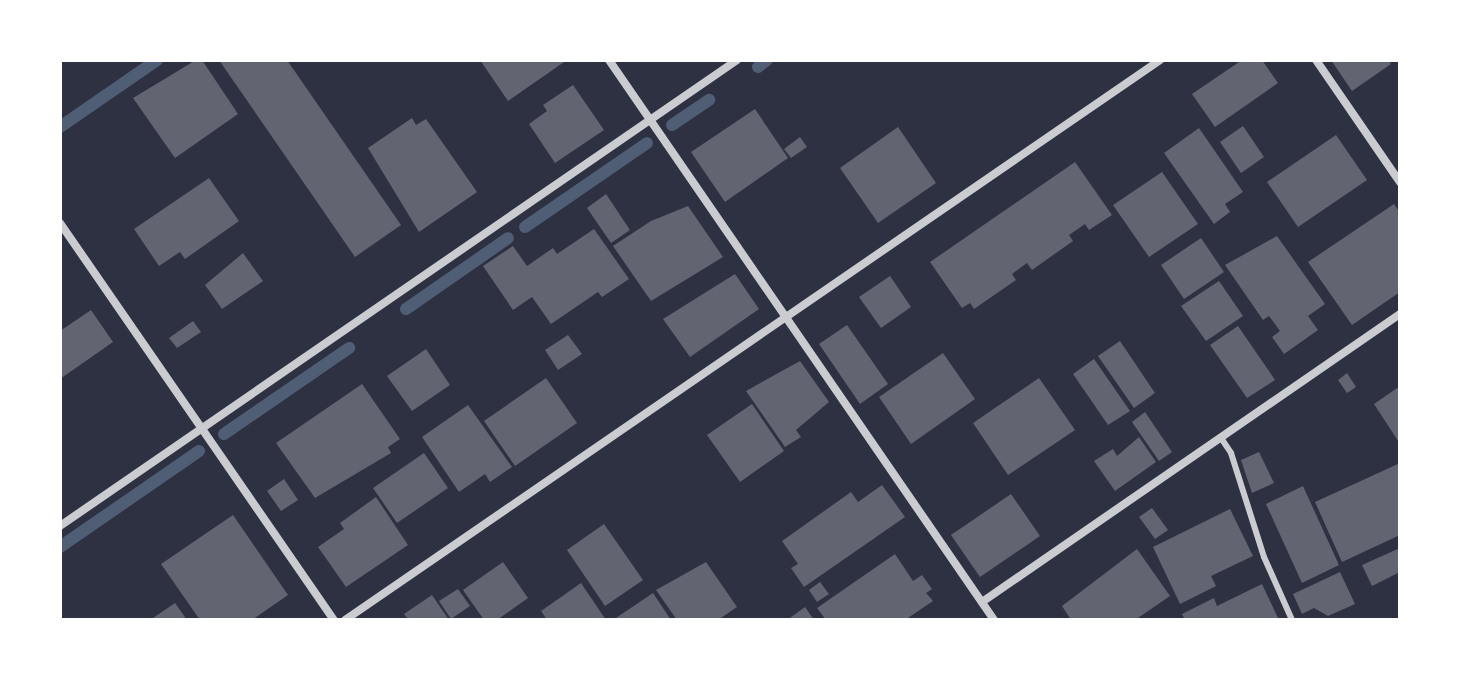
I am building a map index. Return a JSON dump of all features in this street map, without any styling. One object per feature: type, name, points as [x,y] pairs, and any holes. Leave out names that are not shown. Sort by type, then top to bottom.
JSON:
[{"type":"street","points":[[609,60],[994,620]]},
{"type":"street","points":[[60,526],[737,60]]},
{"type":"street","points":[[345,620],[1160,60]]},
{"type":"street","points":[[1316,60],[1400,182]]},
{"type":"street","points":[[60,223],[334,620]]},
{"type":"street","points":[[982,602],[1400,314]]},
{"type":"lane","points":[[1221,438],[1231,453],[1264,557],[1292,620]]},
{"type":"building","points":[[196,60],[202,60],[238,114],[175,158],[133,98]]},
{"type":"building","points":[[219,60],[287,60],[401,225],[355,257]]},
{"type":"building","points":[[480,60],[567,60],[508,101]]},
{"type":"building","points":[[1242,60],[1262,60],[1278,83],[1215,127],[1192,94]]},
{"type":"building","points":[[1331,60],[1388,60],[1391,64],[1352,91]]},
{"type":"building","points":[[573,85],[604,130],[555,163],[529,124],[547,111],[543,105]]},
{"type":"building","points":[[755,109],[788,158],[725,202],[691,152]]},
{"type":"building","points":[[412,118],[416,125],[426,119],[477,192],[419,232],[368,148]]},
{"type":"building","points":[[1243,126],[1264,157],[1241,173],[1220,142]]},
{"type":"building","points":[[898,127],[936,183],[878,223],[840,168]]},
{"type":"building","points":[[1199,128],[1243,192],[1225,204],[1230,212],[1214,224],[1164,153]]},
{"type":"building","points":[[1336,135],[1367,180],[1298,227],[1267,182]]},
{"type":"building","points":[[800,137],[807,147],[791,158],[784,149]]},
{"type":"building","points":[[1075,162],[1112,215],[1089,230],[1085,224],[1069,235],[1073,241],[1032,270],[1027,263],[1012,274],[1016,280],[974,309],[970,303],[962,308],[930,262]]},
{"type":"building","points":[[1162,172],[1198,224],[1149,257],[1113,205]]},
{"type":"building","points":[[209,178],[239,221],[185,259],[180,252],[159,266],[134,229]]},
{"type":"building","points":[[606,194],[630,230],[611,243],[587,208]]},
{"type":"building","points":[[1394,204],[1400,213],[1400,292],[1352,325],[1308,262]]},
{"type":"building","points":[[688,206],[723,257],[651,301],[613,246],[651,221]]},
{"type":"building","points":[[594,229],[629,279],[602,297],[598,292],[551,324],[532,297],[513,310],[483,266],[513,246],[527,266],[553,248],[557,254]]},
{"type":"building","points":[[1277,236],[1325,304],[1308,316],[1318,330],[1284,354],[1272,337],[1280,331],[1269,316],[1263,320],[1225,265]]},
{"type":"building","points":[[1201,238],[1224,272],[1184,299],[1161,265]]},
{"type":"building","points":[[243,253],[263,281],[222,309],[205,285]]},
{"type":"building","points":[[735,274],[759,309],[690,357],[663,319]]},
{"type":"building","points":[[890,276],[911,307],[881,328],[859,297]]},
{"type":"building","points":[[1219,281],[1243,316],[1206,341],[1181,306]]},
{"type":"building","points":[[91,310],[113,342],[60,379],[60,331]]},
{"type":"building","points":[[193,321],[201,332],[177,348],[169,338]]},
{"type":"building","points":[[847,325],[888,384],[860,404],[819,344]]},
{"type":"building","points":[[1238,326],[1275,380],[1247,398],[1210,345]]},
{"type":"building","points":[[568,335],[582,354],[558,370],[545,350]]},
{"type":"building","points":[[1120,341],[1155,393],[1134,408],[1098,356]]},
{"type":"building","points":[[426,349],[450,385],[412,411],[387,376]]},
{"type":"building","points":[[943,353],[975,399],[911,444],[879,397]]},
{"type":"building","points":[[1094,359],[1130,411],[1108,425],[1073,374]]},
{"type":"building","points":[[800,361],[829,402],[796,430],[801,437],[785,447],[746,391]]},
{"type":"building","points":[[1347,373],[1356,387],[1347,393],[1338,380]]},
{"type":"building","points":[[546,378],[577,423],[515,466],[484,421]]},
{"type":"building","points":[[1039,378],[1075,430],[1008,475],[973,423]]},
{"type":"building","points":[[362,384],[400,439],[388,447],[391,453],[315,498],[276,443]]},
{"type":"building","points":[[1400,386],[1400,444],[1374,404]]},
{"type":"building","points":[[752,404],[784,451],[740,482],[707,435]]},
{"type":"building","points":[[468,405],[512,467],[490,482],[485,474],[459,492],[422,437]]},
{"type":"building","points":[[1145,412],[1172,452],[1159,461],[1132,422]]},
{"type":"building","points":[[1139,437],[1156,462],[1115,491],[1094,461],[1113,449],[1117,456]]},
{"type":"building","points":[[1259,452],[1274,483],[1252,493],[1241,460]]},
{"type":"building","points":[[424,453],[448,488],[397,523],[373,488]]},
{"type":"building","points":[[1400,463],[1400,535],[1342,562],[1315,502]]},
{"type":"building","points":[[284,479],[298,500],[281,511],[267,491]]},
{"type":"building","points":[[882,485],[905,517],[804,587],[791,568],[798,564],[782,541],[851,492],[858,502]]},
{"type":"building","points":[[1303,486],[1339,565],[1302,583],[1266,504]]},
{"type":"building","points":[[1011,494],[1040,536],[980,577],[951,535]]},
{"type":"building","points":[[376,497],[408,545],[346,587],[318,547],[344,529],[340,523]]},
{"type":"building","points":[[1152,508],[1168,530],[1155,539],[1139,517]]},
{"type":"building","points":[[1230,509],[1253,556],[1211,576],[1216,586],[1180,604],[1153,547]]},
{"type":"building","points":[[233,515],[288,595],[252,620],[200,620],[161,564]]},
{"type":"building","points":[[604,524],[643,580],[605,606],[567,550]]},
{"type":"building","points":[[1400,548],[1400,572],[1372,586],[1362,565]]},
{"type":"building","points":[[1137,549],[1170,596],[1135,620],[1071,620],[1062,606]]},
{"type":"building","points":[[895,554],[913,581],[922,575],[932,589],[926,593],[933,601],[905,620],[826,620],[817,608]]},
{"type":"building","points":[[503,562],[528,598],[497,620],[484,620],[463,590]]},
{"type":"building","points":[[706,562],[737,607],[718,620],[677,620],[656,590]]},
{"type":"building","points":[[1340,572],[1355,604],[1328,616],[1314,608],[1302,614],[1293,594]]},
{"type":"building","points":[[820,582],[829,594],[817,602],[809,590]]},
{"type":"building","points":[[581,583],[606,620],[547,620],[541,611]]},
{"type":"building","points":[[1262,584],[1279,620],[1185,620],[1182,614],[1214,598],[1217,606]]},
{"type":"building","points":[[458,589],[470,606],[451,619],[439,601]]},
{"type":"building","points":[[653,593],[671,620],[613,620]]},
{"type":"building","points":[[432,595],[449,620],[409,620],[404,614]]},
{"type":"building","points":[[175,603],[187,620],[150,620]]},
{"type":"building","points":[[805,607],[814,620],[787,620]]},
{"type":"waterway","points":[[60,127],[157,60]]},
{"type":"waterway","points":[[758,67],[767,60]]},
{"type":"waterway","points":[[672,125],[709,100]]},
{"type":"waterway","points":[[525,227],[647,143]]},
{"type":"waterway","points":[[406,309],[508,238]]},
{"type":"waterway","points":[[224,434],[349,348]]},
{"type":"waterway","points":[[60,547],[199,451]]}]
